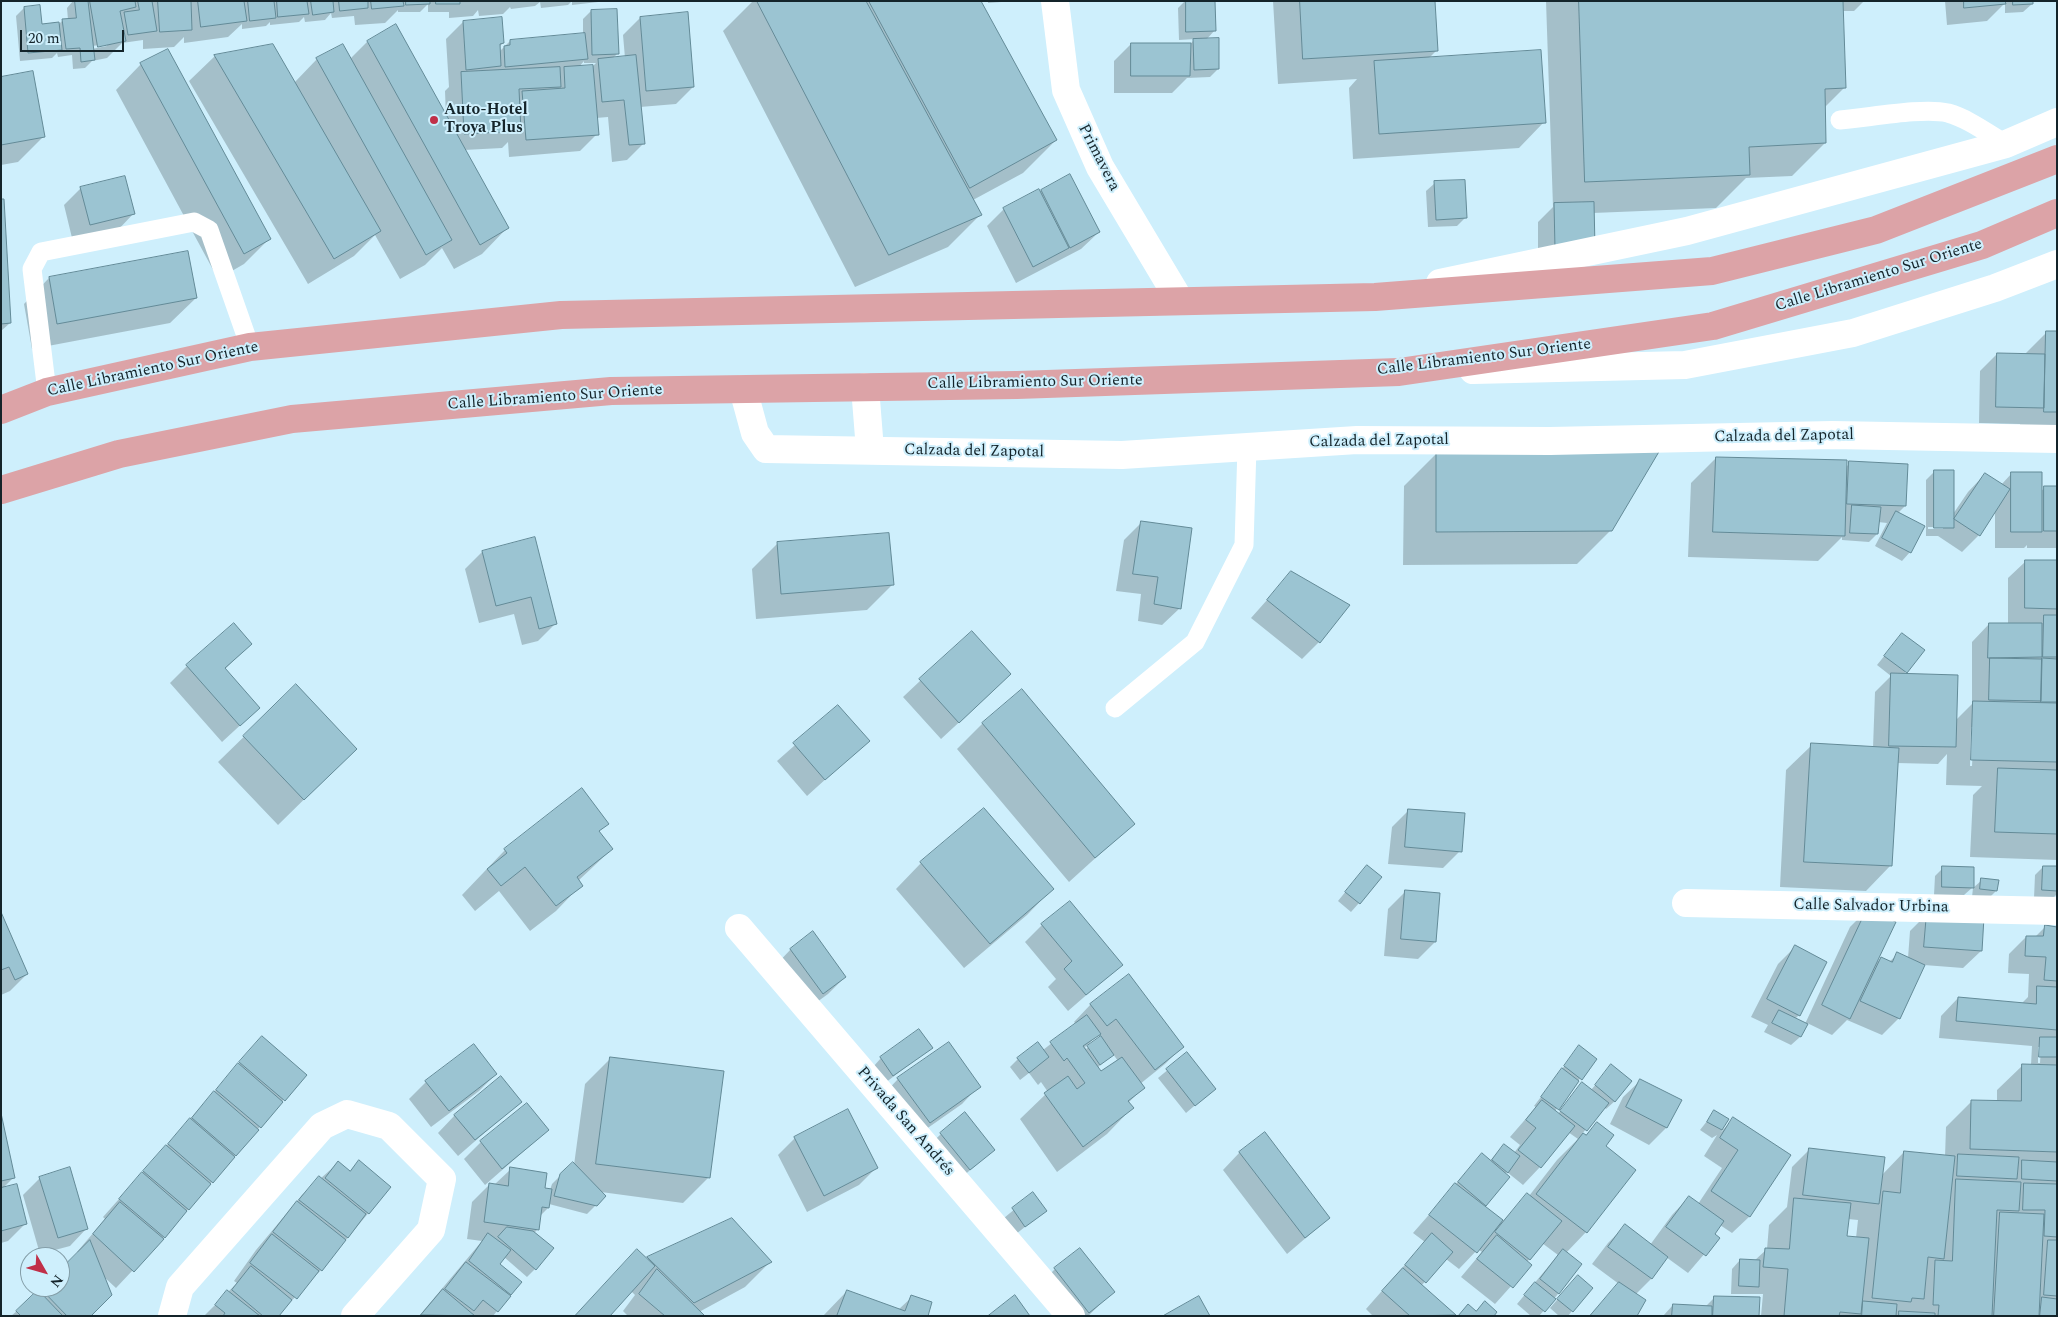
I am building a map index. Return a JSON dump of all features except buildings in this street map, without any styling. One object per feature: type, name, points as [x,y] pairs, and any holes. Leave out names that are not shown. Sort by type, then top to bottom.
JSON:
[{"type":"main road","name":"Calle Libramiento Sur Oriente","points":[[1,410],[47,392],[250,347],[561,315],[1375,296],[1712,271],[1876,230],[2057,159]]},
{"type":"main road","name":"Calle Libramiento Sur Oriente","points":[[1,490],[119,454],[292,419],[611,391],[865,387],[1399,372],[1712,326],[1982,245],[2057,213]]},
{"type":"street","name":"Primavera","points":[[1055,1],[1066,90],[1100,167],[1180,301]]},
{"type":"street","points":[[1375,296],[1687,231],[2006,144],[2057,122]]},
{"type":"street","points":[[1399,372],[1685,365],[1853,333],[1995,288],[2057,264]]},
{"type":"street","points":[[865,387],[870,450]]},
{"type":"street","name":"Calzada del Zapotal","points":[[743,389],[755,433],[766,449],[1122,455],[1356,440],[1550,441],[1832,435],[2057,439]]},
{"type":"street","name":"Calle Salvador Urbina","points":[[1686,903],[2057,911]]},
{"type":"street","name":"Privada San Andrés","points":[[739,928],[1071,1316]]},
{"type":"street","points":[[172,1316],[180,1286],[322,1126],[347,1114],[389,1126],[442,1179],[431,1230],[355,1316]]},
{"type":"lane","points":[[1840,120],[1917,113],[1945,113],[1962,118],[2006,144]]},
{"type":"lane","points":[[47,392],[32,269],[41,252],[194,222],[209,230],[250,347]]},
{"type":"lane","points":[[1115,708],[1195,642],[1244,545],[1247,446]]},
{"type":"place","name":"Auto-Hotel Troya Plus","points":[[434,120]]}]
